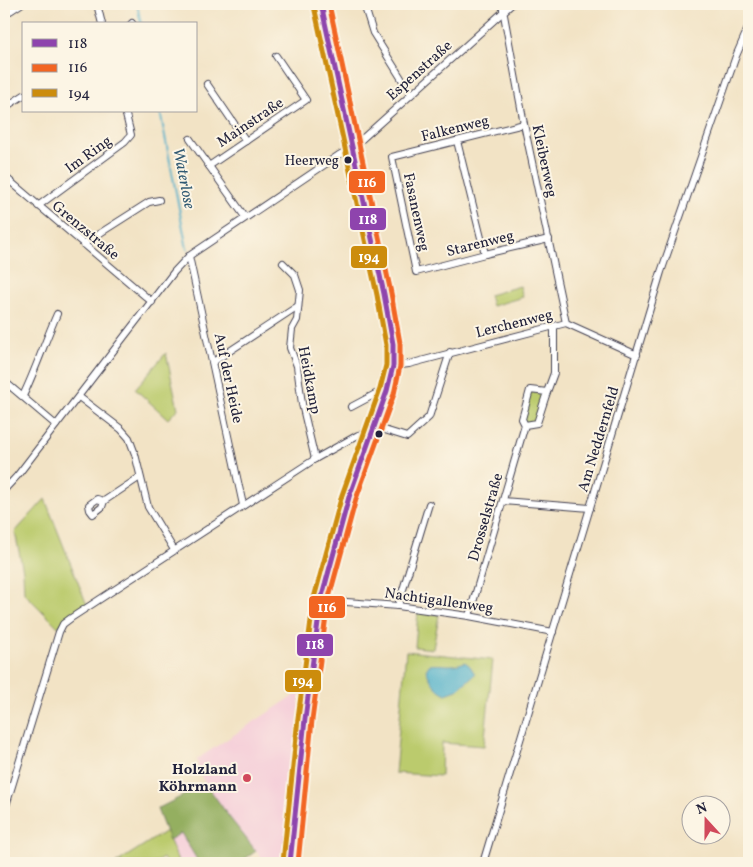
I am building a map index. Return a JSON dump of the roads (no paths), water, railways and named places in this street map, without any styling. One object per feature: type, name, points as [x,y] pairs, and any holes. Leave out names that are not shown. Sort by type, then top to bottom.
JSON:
[{"type":"street","points":[[4,15],[21,4]]},
{"type":"street","points":[[97,4],[102,22]]},
{"type":"street","points":[[290,863],[306,709],[321,600],[349,497],[387,391],[393,366],[393,344],[384,294],[321,4]]},
{"type":"street","points":[[364,4],[373,33],[411,94]]},
{"type":"street","name":"Kleiberweg","points":[[502,4],[524,124],[566,323]]},
{"type":"street","name":"Espenstraße","points":[[352,148],[512,4]]},
{"type":"street","name":"Am Neddernfeld","points":[[483,863],[661,272],[702,150],[736,56],[749,26]]},
{"type":"street","name":"Mainstraße","points":[[209,166],[306,100],[276,56]]},
{"type":"street","points":[[207,84],[246,141]]},
{"type":"street","points":[[4,108],[22,96]]},
{"type":"street","name":"Im Ring","points":[[38,206],[125,142],[130,136],[125,112]]},
{"type":"street","name":"Falkenweg","points":[[392,157],[524,124]]},
{"type":"street","points":[[190,139],[245,217]]},
{"type":"street","points":[[457,141],[485,254]]},
{"type":"street","points":[[4,490],[17,476],[174,272],[189,256],[245,217],[352,148]]},
{"type":"street","name":"Fasanenweg","points":[[392,157],[416,272]]},
{"type":"street","name":"Grenzstraße","points":[[4,176],[152,302]]},
{"type":"street","points":[[83,244],[149,202],[159,200]]},
{"type":"street","name":"Starenweg","points":[[416,272],[549,239]]},
{"type":"street","name":"Auf der Heide","points":[[189,256],[243,506]]},
{"type":"street","name":"Heidkamp","points":[[283,264],[295,275],[300,290],[297,320],[292,329],[290,348],[297,366],[302,404],[315,459]]},
{"type":"street","points":[[212,362],[298,306]]},
{"type":"street","points":[[23,396],[57,314]]},
{"type":"street","name":"Lerchenweg","points":[[393,366],[409,364],[566,323],[637,355]]},
{"type":"street","points":[[525,425],[537,423],[554,373],[554,326]]},
{"type":"street","points":[[4,812],[63,624],[315,459],[358,435],[374,429],[407,438],[429,417],[450,352]]},
{"type":"street","points":[[4,381],[56,425]]},
{"type":"street","name":"Drosselstraße","points":[[470,616],[525,425],[522,419],[530,390],[547,392]]},
{"type":"street","points":[[351,407],[381,391],[387,391]]},
{"type":"street","points":[[78,397],[129,438],[150,512],[174,550]]},
{"type":"street","points":[[104,501],[140,477]]},
{"type":"street","points":[[503,501],[590,508]]},
{"type":"street","points":[[398,606],[429,504]]},
{"type":"street","name":"Nachtigallenweg","points":[[321,600],[398,606],[470,616],[553,632]]},
{"type":"water","points":[[465,662],[475,674],[457,690],[446,694],[434,684],[426,670],[429,665],[455,665]]},
{"type":"waterway","name":"Waterlose","points":[[137,4],[141,22]]},
{"type":"waterway","name":"Waterlose","points":[[160,112],[187,249]]},
{"type":"place","name":"Heerweg","points":[[348,160]]},
{"type":"place","name":"Holzland Köhrmann","points":[[247,778]]}]
